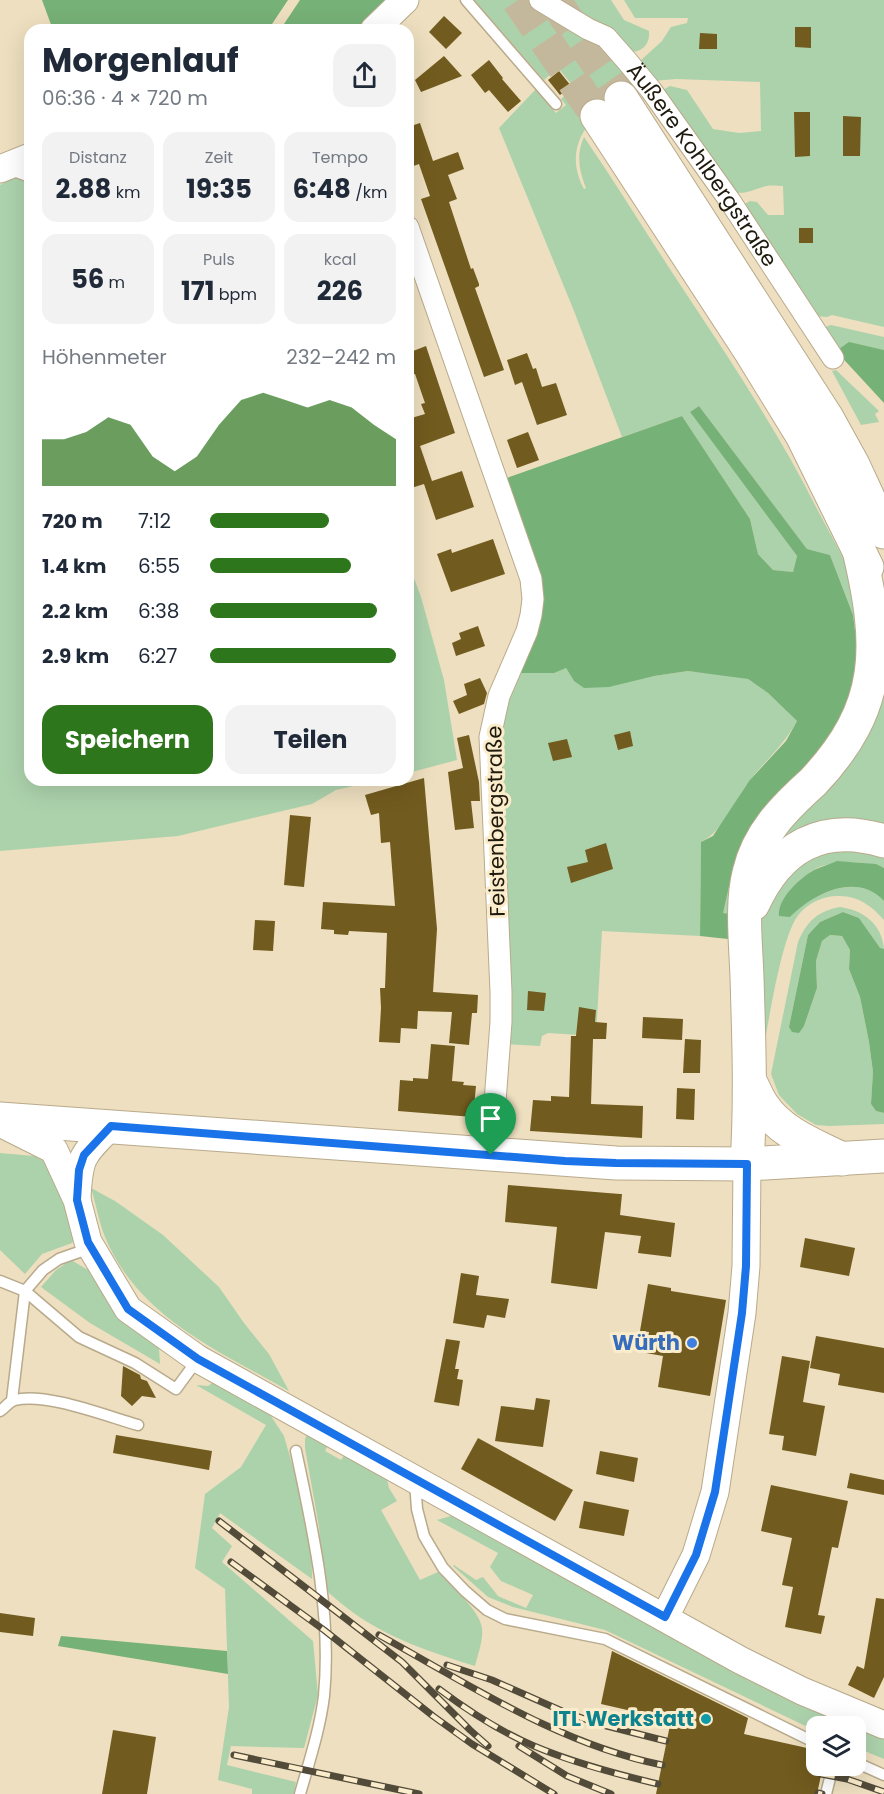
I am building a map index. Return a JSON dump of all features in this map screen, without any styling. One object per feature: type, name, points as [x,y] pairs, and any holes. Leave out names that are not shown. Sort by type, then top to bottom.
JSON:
[{"type":"main road","points":[[609,107],[751,352],[796,426],[871,539],[884,607]]},
{"type":"main road","points":[[747,1164],[750,1081],[746,928],[748,874],[761,840],[777,815],[826,771],[855,738],[866,720],[873,698],[879,654],[873,607],[871,539]]},
{"type":"main road","points":[[746,928],[750,909],[761,887],[777,863],[789,853],[818,838],[868,836],[884,841]]},
{"type":"main road","points":[[750,1081],[763,1106],[784,1128],[842,1159]]},
{"type":"main road","points":[[0,1121],[111,1126],[616,1163],[747,1164],[884,1156]]},
{"type":"street","points":[[380,24],[405,0]]},
{"type":"street","name":"Äußere Kohlbergstraße","points":[[540,0],[606,37],[651,90],[730,201],[833,358]]},
{"type":"street","points":[[2,168],[24,159]]},
{"type":"street","name":"Feistenbergstraße","points":[[414,244],[531,579],[533,599],[527,630],[499,696],[490,737],[501,992],[501,1022],[491,1155]]},
{"type":"street","points":[[0,1121],[54,1150],[77,1200],[88,1242],[128,1309],[198,1359],[740,1660],[802,1691],[884,1725]]},
{"type":"street","points":[[77,1200],[79,1170],[84,1155],[111,1126]]},
{"type":"street","points":[[665,1617],[696,1555],[715,1492],[742,1313],[746,1266],[747,1164]]},
{"type":"lane","points":[[466,0],[556,104]]},
{"type":"lane","points":[[2,168],[24,175]]},
{"type":"lane","points":[[12,1400],[25,1291],[43,1270],[59,1259],[80,1252],[88,1242]]},
{"type":"lane","points":[[0,1281],[25,1291],[79,1337],[135,1364],[176,1389],[198,1359]]},
{"type":"lane","points":[[0,1411],[12,1400],[32,1397],[60,1402],[138,1425]]},
{"type":"lane","points":[[297,1451],[318,1561],[323,1601],[325,1661],[324,1697],[314,1745],[300,1794]]},
{"type":"lane","points":[[415,1479],[417,1509],[424,1536],[443,1568],[487,1610],[505,1619],[605,1640],[806,1738]]},
{"type":"lane","points":[[866,1766],[884,1775]]},
{"type":"lane","points":[[826,1794],[830,1776]]},
{"type":"green space","points":[[42,0],[288,0],[272,24],[51,24]]},
{"type":"green space","points":[[300,0],[395,0],[367,24],[284,24]]},
{"type":"green space","points":[[474,0],[529,0],[597,42],[596,45],[623,68],[637,86],[609,104],[597,115],[579,141],[576,155],[577,171],[584,189],[586,188],[580,169],[579,156],[584,137],[771,426],[844,561],[857,588],[866,615],[871,649],[870,671],[863,704],[846,736],[835,750],[783,801],[763,825],[745,861],[731,914],[722,913],[730,882],[761,813],[782,789],[816,760],[838,736],[850,715],[861,678],[853,615],[830,555],[807,549],[699,406],[690,412],[797,556],[793,572],[773,570],[758,554],[750,519],[682,416],[622,437],[574,311],[499,128],[536,89],[556,113],[566,105],[561,99],[574,87],[558,68],[544,80]]},
{"type":"green space","points":[[553,0],[611,0],[624,20],[649,31],[647,43],[640,50],[632,52]]},
{"type":"green space","points":[[624,0],[884,0],[884,327],[832,315],[815,316],[741,206],[750,201],[757,202],[768,215],[784,215],[783,186],[767,186],[742,193],[731,192],[661,91],[670,86],[687,90],[713,129],[739,133],[761,131],[760,82],[676,79],[653,81],[639,62],[662,41],[671,27],[687,23],[688,18],[635,18]]},
{"type":"green space","points":[[24,171],[24,786],[354,786],[336,790],[312,804],[178,836],[0,851],[0,185]]},
{"type":"green space","points":[[831,325],[884,337],[884,350],[849,343],[836,351],[822,328]]},
{"type":"green space","points":[[849,342],[884,350],[884,403],[836,351]]},
{"type":"green space","points":[[836,370],[879,411],[875,414],[879,422],[861,425],[832,371]]},
{"type":"green space","points":[[699,406],[807,549],[830,555],[853,615],[861,678],[850,715],[738,862],[730,882],[723,913],[731,914],[728,939],[700,936],[701,842],[713,836],[749,781],[786,741],[797,721],[768,693],[748,679],[688,671],[654,676],[609,687],[584,688],[574,681],[566,668],[554,673],[513,673],[533,632],[504,479],[682,416],[750,519],[758,554],[773,570],[793,572],[797,556],[690,412]]},
{"type":"green space","points":[[414,578],[444,680],[457,760],[414,771]]},
{"type":"green space","points":[[566,668],[574,681],[654,676],[688,671],[748,679],[768,693],[797,721],[744,788],[717,830],[701,842],[700,936],[602,931],[596,1036],[548,1033],[542,1036],[540,1046],[505,1044],[496,758],[513,673]]},
{"type":"green space","points":[[884,690],[884,830],[764,857],[862,745],[876,718]]},
{"type":"green space","points":[[815,848],[884,851],[884,868],[854,862],[820,867],[811,872],[802,882],[790,917],[799,908],[822,894],[848,887],[873,892],[884,901],[884,920],[863,902],[844,896],[822,899],[807,906],[800,913],[793,924],[781,959],[762,1055],[761,920],[766,903]]},
{"type":"green space","points":[[837,861],[876,864],[884,868],[884,901],[873,892],[848,887],[822,894],[799,908],[790,917],[779,916],[779,909],[786,896],[802,878],[814,870]]},
{"type":"green space","points":[[840,907],[856,911],[870,920],[880,932],[884,949],[880,949],[859,918],[843,912],[820,922],[808,935],[789,1027],[804,1026],[817,988],[816,961],[822,941],[830,935],[842,936],[850,950],[849,969],[860,997],[869,1042],[873,1072],[871,1104],[876,1111],[884,1113],[884,1124],[816,1125],[797,1114],[779,1095],[771,1074],[798,942],[805,928],[814,918],[825,911]]},
{"type":"green space","points":[[843,912],[859,918],[880,948],[884,949],[884,1113],[876,1111],[871,1104],[873,1072],[869,1042],[860,997],[849,969],[850,950],[842,936],[830,935],[822,941],[816,961],[817,988],[804,1026],[799,1033],[792,1032],[789,1027],[808,935],[820,922]]},
{"type":"green space","points":[[0,1153],[34,1156],[47,1163],[54,1161],[75,1236],[72,1243],[42,1254],[25,1274],[0,1250]]},
{"type":"green space","points":[[91,1188],[115,1201],[163,1235],[219,1287],[269,1354],[289,1391],[183,1329],[138,1289],[120,1265],[105,1237]]},
{"type":"green space","points":[[71,1260],[95,1274],[133,1325],[159,1348],[160,1364],[90,1323],[41,1287],[56,1270]]},
{"type":"green space","points":[[215,1381],[265,1407],[284,1436],[307,1525],[312,1579],[220,1513],[212,1528],[232,1546],[222,1562],[313,1641],[318,1695],[304,1748],[231,1746],[227,1765],[296,1782],[294,1794],[252,1794],[252,1789],[218,1780],[229,1707],[225,1589],[195,1568],[205,1494],[241,1467],[266,1425],[196,1385],[208,1386]]},
{"type":"green space","points":[[308,1432],[329,1443],[325,1451],[341,1460],[346,1452],[386,1475],[389,1488],[397,1501],[381,1510],[420,1580],[438,1572],[478,1617],[482,1634],[475,1666],[413,1645],[375,1627],[323,1587],[319,1527],[305,1448]]},
{"type":"green space","points":[[454,1515],[845,1716],[806,1716],[806,1726],[605,1630],[513,1607],[488,1597],[453,1566],[476,1580],[483,1577],[498,1596],[526,1608],[533,1595],[501,1581],[490,1567],[498,1553],[437,1520]]},
{"type":"green space","points":[[61,1636],[227,1651],[228,1674],[58,1646]]},
{"type":"green space","points":[[866,1727],[884,1736],[884,1759],[866,1752]]},
{"type":"building","points":[[444,16],[462,33],[446,49],[429,32]]},
{"type":"building","points":[[795,27],[811,27],[811,48],[795,47]]},
{"type":"building","points":[[700,33],[717,34],[717,49],[699,49]]},
{"type":"building","points":[[444,56],[462,76],[421,92],[415,80]]},
{"type":"building","points":[[489,60],[521,101],[508,112],[489,90],[485,93],[471,75]]},
{"type":"building","points":[[559,71],[571,86],[560,95],[548,80]]},
{"type":"building","points":[[794,112],[810,112],[810,156],[795,157]]},
{"type":"building","points":[[843,116],[861,117],[860,156],[843,156]]},
{"type":"building","points":[[420,123],[433,161],[458,152],[464,169],[448,175],[457,199],[449,202],[471,269],[473,268],[479,284],[475,288],[504,370],[484,377],[421,199],[430,196],[419,164],[414,166],[414,125]]},
{"type":"building","points":[[799,228],[813,228],[813,243],[799,243]]},
{"type":"building","points":[[426,346],[455,433],[420,446],[432,481],[462,471],[474,507],[436,520],[424,484],[414,487],[414,417],[425,414],[421,404],[425,403],[414,374],[414,351]]},
{"type":"building","points":[[527,353],[533,369],[536,368],[542,387],[556,383],[567,415],[537,425],[522,382],[515,385],[507,360]]},
{"type":"building","points":[[528,432],[539,460],[517,468],[507,440]]},
{"type":"building","points":[[493,539],[505,574],[451,592],[437,554],[451,549],[452,553]]},
{"type":"building","points":[[478,626],[485,646],[456,656],[452,643],[461,639],[459,633]]},
{"type":"building","points":[[480,678],[487,693],[484,704],[459,714],[453,701],[467,695],[464,684]]},
{"type":"building","points":[[630,731],[633,746],[618,750],[614,735]]},
{"type":"building","points":[[469,735],[479,782],[480,801],[471,801],[474,828],[455,830],[448,772],[463,768],[457,738]]},
{"type":"building","points":[[567,739],[572,757],[553,761],[548,743]]},
{"type":"building","points":[[424,778],[437,929],[433,992],[478,995],[477,1013],[472,1013],[469,1045],[449,1043],[452,1012],[418,1011],[417,1029],[401,1028],[400,1043],[379,1042],[380,988],[385,988],[387,933],[349,931],[348,935],[334,934],[334,930],[321,929],[323,902],[395,906],[390,842],[381,843],[379,813],[371,815],[365,795],[396,786],[414,786],[414,781]]},
{"type":"building","points":[[290,815],[311,817],[304,887],[284,885]]},
{"type":"building","points":[[606,843],[613,869],[571,883],[567,867],[588,862],[585,850]]},
{"type":"building","points":[[255,920],[275,921],[273,951],[253,950]]},
{"type":"building","points":[[528,991],[546,993],[544,1011],[527,1010]]},
{"type":"building","points":[[579,1007],[596,1010],[595,1022],[607,1023],[606,1039],[593,1039],[591,1104],[643,1106],[642,1138],[530,1131],[533,1100],[551,1101],[551,1096],[569,1097],[571,1036],[576,1036]]},
{"type":"building","points":[[643,1017],[683,1019],[682,1040],[642,1038]]},
{"type":"building","points":[[685,1039],[701,1040],[700,1073],[683,1073]]},
{"type":"building","points":[[431,1044],[455,1046],[452,1081],[476,1086],[473,1117],[398,1111],[400,1080],[428,1079]]},
{"type":"building","points":[[677,1088],[695,1089],[694,1120],[676,1119]]},
{"type":"building","points":[[508,1185],[622,1194],[620,1215],[675,1223],[671,1257],[638,1253],[641,1236],[605,1232],[597,1289],[551,1283],[557,1227],[505,1222]]},
{"type":"building","points":[[805,1238],[855,1248],[849,1276],[800,1267]]},
{"type":"building","points":[[461,1273],[479,1276],[476,1295],[509,1299],[505,1318],[487,1315],[484,1328],[453,1323]]},
{"type":"building","name":"Würth","points":[[648,1284],[671,1288],[671,1291],[726,1300],[710,1396],[658,1387],[663,1356],[646,1353],[649,1332],[640,1331]]},
{"type":"building","points":[[816,1336],[884,1348],[884,1393],[838,1385],[840,1374],[810,1368]]},
{"type":"building","points":[[446,1339],[460,1341],[455,1369],[459,1369],[457,1379],[463,1380],[459,1406],[434,1402]]},
{"type":"building","points":[[782,1356],[810,1361],[803,1402],[825,1406],[816,1456],[782,1450],[784,1436],[769,1434]]},
{"type":"building","points":[[123,1366],[147,1381],[156,1398],[142,1396],[132,1406],[121,1396]]},
{"type":"building","points":[[536,1398],[550,1400],[543,1447],[495,1441],[501,1406],[534,1410]]},
{"type":"building","points":[[116,1435],[212,1451],[209,1470],[113,1453]]},
{"type":"building","points":[[478,1438],[573,1490],[555,1521],[461,1469]]},
{"type":"building","points":[[600,1451],[638,1458],[634,1482],[596,1474]]},
{"type":"building","points":[[850,1473],[884,1480],[884,1495],[847,1488]]},
{"type":"building","points":[[771,1485],[848,1501],[838,1548],[832,1547],[818,1615],[825,1616],[821,1634],[785,1627],[793,1587],[782,1585],[792,1538],[761,1531]]},
{"type":"building","points":[[584,1501],[629,1510],[624,1536],[579,1528]]},
{"type":"building","points":[[876,1598],[884,1599],[884,1677],[874,1698],[848,1685],[857,1666],[864,1669]]},
{"type":"building","points":[[0,1613],[35,1618],[33,1636],[0,1632]]},
{"type":"building","name":"ITL Werkstatt","points":[[612,1651],[748,1718],[744,1734],[806,1748],[806,1776],[821,1776],[817,1794],[656,1794],[671,1720],[601,1704]]},
{"type":"building","points":[[113,1730],[156,1737],[147,1794],[102,1794]]},
{"type":"tunnel","points":[[518,0],[597,116]]},
{"type":"tunnel","points":[[554,0],[621,98]]},
{"type":"railway","points":[[219,1521],[402,1662],[488,1746]]},
{"type":"railway","points":[[231,1562],[324,1630],[433,1716],[472,1744],[554,1794]]},
{"type":"railway","points":[[379,1635],[481,1693],[551,1728],[587,1743],[662,1765]]},
{"type":"railway","points":[[447,1665],[492,1680],[562,1711],[599,1724],[666,1741]]},
{"type":"railway","points":[[439,1689],[485,1720],[534,1746],[595,1768],[658,1784]]},
{"type":"railway","points":[[519,1746],[567,1776],[611,1794]]},
{"type":"railway","points":[[234,1755],[419,1794]]},
{"type":"railway","points":[[831,1776],[884,1792]]},
{"type":"railway","points":[[818,1793],[822,1794]]},
{"type":"place","name":"Würth","points":[[692,1343]]},
{"type":"place","name":"ITL Werkstatt","points":[[706,1719]]},
{"type":"route","points":[[111,1126],[491,1155],[616,1163],[747,1164],[746,1266],[742,1313],[715,1492],[696,1555],[665,1617],[198,1359],[128,1309],[88,1242],[77,1200],[79,1170],[84,1155],[111,1126]]}]
